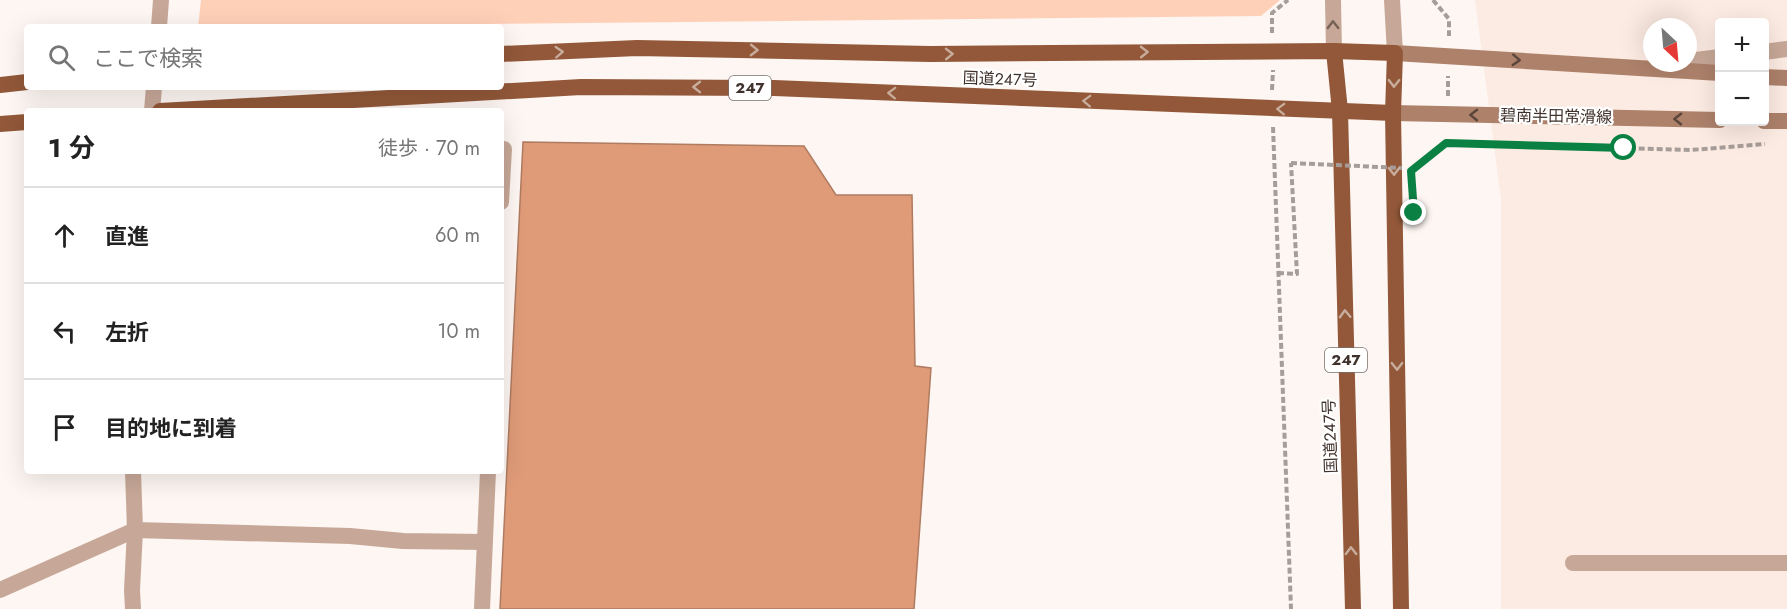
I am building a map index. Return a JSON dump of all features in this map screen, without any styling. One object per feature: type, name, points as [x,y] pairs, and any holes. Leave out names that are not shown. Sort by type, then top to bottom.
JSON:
[{"type":"highway","name":"国道247号","points":[[504,54],[636,48],[930,54],[1273,51],[1395,53]]},
{"type":"highway","name":"247","points":[[1334,51],[1340,111],[1393,113]]},
{"type":"highway","points":[[1395,53],[1393,113],[1401,609]]},
{"type":"highway","points":[[0,85],[24,82]]},
{"type":"highway","name":"国道247号","points":[[213,108],[581,87],[774,88],[1340,111],[1353,609]]},
{"type":"highway","points":[[0,124],[24,122]]},
{"type":"main road","points":[[1395,53],[1715,73]]},
{"type":"main road","points":[[1769,77],[1787,78]]},
{"type":"main road","name":"碧南半田常滑線","points":[[1393,113],[1715,120]]},
{"type":"main road","points":[[1769,121],[1787,121]]},
{"type":"street","points":[[159,24],[161,0]]},
{"type":"street","points":[[1333,0],[1334,51]]},
{"type":"street","points":[[1392,0],[1395,53]]},
{"type":"street","points":[[1769,51],[1787,49]]},
{"type":"street","points":[[1697,60],[1715,58]]},
{"type":"street","points":[[1634,67],[1643,66]]},
{"type":"street","points":[[153,108],[154,90]]},
{"type":"street","points":[[133,474],[135,530],[133,609]]},
{"type":"street","points":[[482,609],[488,474]]},
{"type":"street","points":[[0,590],[135,530],[484,542]]},
{"type":"street","points":[[1573,563],[1787,562]]},
{"type":"path","points":[[1288,0],[1272,13],[1272,108],[1291,609]]},
{"type":"path","points":[[1411,171],[1446,143],[1691,150],[1775,143]]},
{"type":"path","points":[[1278,273],[1297,274],[1291,163],[1402,168],[1402,178]]},
{"type":"shaded area","points":[[201,0],[1280,0],[1261,16],[488,24],[198,24]]},
{"type":"shaded area","points":[[1475,0],[1787,0],[1787,609],[1501,609],[1501,199]]},
{"type":"shaded area","points":[[523,142],[804,146],[836,195],[912,195],[915,366],[931,368],[914,609],[500,609]]},
{"type":"route","points":[[1414,213],[1411,171],[1446,143],[1624,148]]}]
